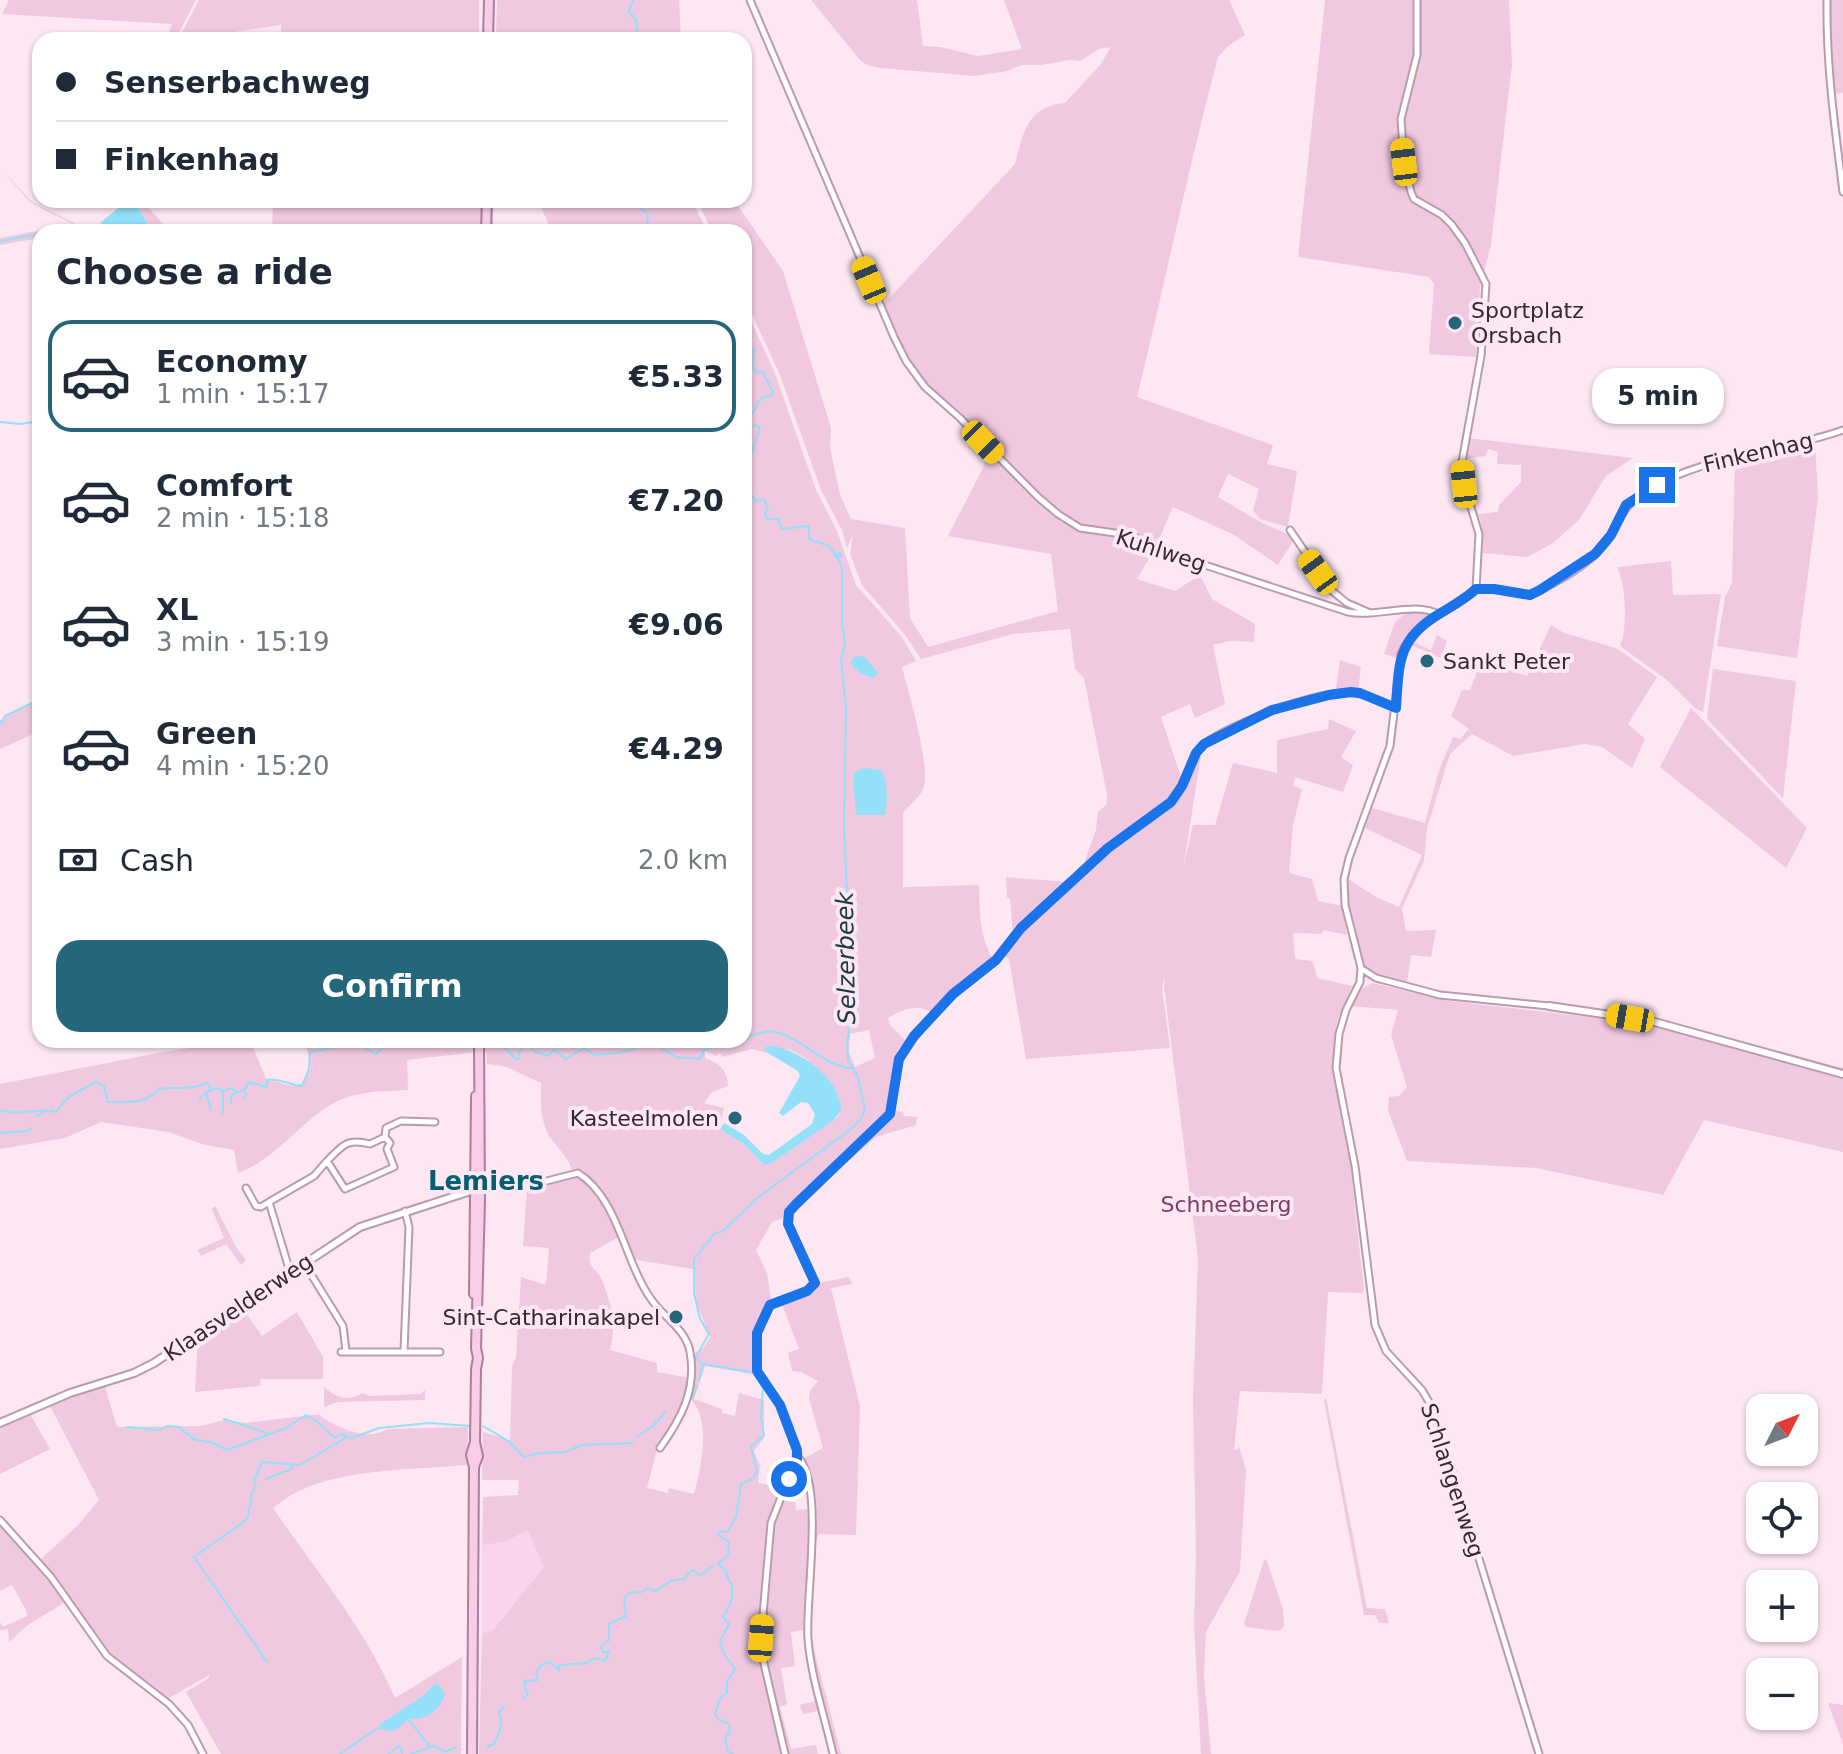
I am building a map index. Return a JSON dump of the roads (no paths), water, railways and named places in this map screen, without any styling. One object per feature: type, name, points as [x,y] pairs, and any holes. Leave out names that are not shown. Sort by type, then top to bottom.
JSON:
[{"type":"main road","points":[[488,32],[489,0]]},
{"type":"main road","points":[[472,1754],[474,1467],[478,1456],[475,1442],[476,1369],[473,1358],[476,1348],[481,1102],[478,1092],[479,1048]]},
{"type":"street","name":"Kuhlweg","points":[[750,0],[906,361],[925,387],[1038,497],[1080,528],[1129,535],[1348,612],[1371,614],[1410,610],[1438,614]]},
{"type":"street","points":[[1360,982],[1361,968],[1345,905],[1344,879],[1390,746],[1399,664],[1404,646],[1416,632],[1476,589],[1479,553],[1478,524],[1464,484],[1462,462],[1481,356],[1486,284],[1452,225],[1442,215],[1414,199],[1411,192],[1404,162],[1401,119],[1417,55],[1417,0]]},
{"type":"street","points":[[1827,0],[1826,37],[1843,192]]},
{"type":"street","name":"Finkenhag","points":[[1476,589],[1530,595],[1590,558],[1611,535],[1626,505],[1657,485],[1703,464],[1816,440],[1843,430]]},
{"type":"street","points":[[1290,530],[1331,590],[1347,603],[1371,614]]},
{"type":"street","points":[[833,1754],[808,1640],[812,1513],[808,1481],[780,1405],[758,1373],[756,1359],[757,1333],[770,1305],[807,1291],[815,1283],[788,1224],[789,1212],[890,1114],[897,1065],[903,1050],[953,994],[996,960],[1021,928],[1108,848],[1171,802],[1182,786],[1196,753],[1211,739],[1272,710],[1329,695],[1360,693],[1396,708]]},
{"type":"street","points":[[1361,968],[1371,976],[1461,999],[1549,1006],[1651,1021],[1843,1074]]},
{"type":"street","points":[[1360,982],[1371,976]]},
{"type":"street","name":"Schlangenweg","points":[[1360,982],[1346,1010],[1339,1034],[1336,1068],[1355,1166],[1375,1325],[1386,1351],[1422,1390],[1433,1409],[1539,1754]]},
{"type":"street","points":[[327,1161],[345,1189],[394,1167],[387,1149],[390,1143],[385,1137],[386,1128],[401,1121],[435,1122]]},
{"type":"street","points":[[246,1188],[259,1207],[314,1176],[342,1146],[354,1140],[370,1144],[385,1137]]},
{"type":"street","points":[[477,1189],[535,1185],[578,1173],[602,1199],[648,1296],[683,1335],[690,1348],[691,1389],[676,1424],[660,1448]]},
{"type":"street","name":"Klaasvelderweg","points":[[0,1423],[70,1393],[154,1363],[360,1227],[477,1189]]},
{"type":"street","points":[[269,1202],[290,1272]]},
{"type":"street","points":[[404,1351],[409,1227],[405,1211]]},
{"type":"street","points":[[304,1263],[343,1326],[343,1352],[440,1352]]},
{"type":"street","points":[[785,1754],[761,1638],[771,1523],[798,1456]]},
{"type":"street","points":[[0,1520],[51,1577],[107,1656],[169,1704],[188,1725],[203,1754]]},
{"type":"water","points":[[118,208],[138,208],[148,224],[101,224]]},
{"type":"water","points":[[864,656],[878,673],[874,678],[861,674],[850,663],[854,657]]},
{"type":"water","points":[[863,768],[881,770],[884,775],[887,792],[885,815],[856,815],[853,778],[854,773]]},
{"type":"water","points":[[771,1046],[794,1053],[817,1068],[835,1088],[841,1111],[833,1121],[770,1164],[763,1164],[744,1144],[720,1129],[724,1123],[744,1135],[763,1154],[769,1155],[812,1124],[815,1114],[808,1103],[801,1102],[783,1116],[779,1113],[800,1076],[798,1071],[763,1048]]},
{"type":"water","points":[[434,1684],[439,1685],[445,1694],[432,1713],[409,1719],[394,1731],[379,1729],[380,1724],[424,1695]]},
{"type":"waterway","name":"Selzerbeek","points":[[633,0],[629,12],[636,19],[638,32]]},
{"type":"waterway","name":"Selzerbeek","points":[[640,208],[648,214],[647,224]]},
{"type":"waterway","points":[[0,241],[32,235]]},
{"type":"waterway","name":"Selzerbeek","points":[[752,350],[755,373],[762,371],[773,392],[771,396],[762,397],[752,414]]},
{"type":"waterway","points":[[0,422],[32,422]]},
{"type":"waterway","name":"Selzerbeek","points":[[752,426],[760,428],[752,452]]},
{"type":"waterway","name":"Selzerbeek","points":[[750,1372],[703,1364],[695,1358],[709,1334],[700,1319],[694,1293],[694,1259],[714,1234],[723,1231],[756,1199],[851,1129],[865,1110],[858,1077],[848,1060],[847,1042],[846,707],[841,660],[845,642],[842,569],[829,546],[809,539],[809,526],[782,529],[778,519],[767,519],[765,514],[768,509],[764,499],[756,501],[752,496]]},
{"type":"waterway","points":[[0,721],[2,723],[5,716],[32,703]]},
{"type":"waterway","points":[[752,1036],[764,1032],[786,1035],[833,1063],[853,1068]]},
{"type":"waterway","points":[[0,1112],[55,1112],[70,1096],[96,1082],[104,1086],[108,1102],[135,1102],[159,1089],[207,1083],[210,1085],[209,1091],[232,1088],[238,1093],[247,1087],[248,1082],[267,1087],[267,1080],[270,1079],[302,1086],[309,1069],[310,1052],[331,1048]]},
{"type":"waterway","points":[[366,1048],[376,1054],[383,1048]]},
{"type":"waterway","points":[[505,1048],[516,1059],[520,1058],[519,1052],[523,1048]]},
{"type":"waterway","points":[[532,1048],[548,1056],[554,1050],[566,1059],[584,1048]]},
{"type":"waterway","points":[[584,1048],[595,1055],[637,1048]]},
{"type":"waterway","points":[[662,1048],[676,1057],[700,1059],[704,1050],[710,1048]]},
{"type":"waterway","points":[[244,1089],[244,1099]]},
{"type":"waterway","points":[[223,1091],[223,1113]]},
{"type":"waterway","points":[[206,1092],[211,1110]]},
{"type":"waterway","points":[[199,1099],[207,1092]]},
{"type":"waterway","points":[[231,1103],[231,1096],[236,1092]]},
{"type":"waterway","points":[[37,1116],[46,1111]]},
{"type":"waterway","points":[[0,1133],[28,1131],[31,1128]]},
{"type":"waterway","points":[[699,1381],[703,1364]]},
{"type":"waterway","name":"Selzerbeek","points":[[733,1754],[728,1752],[725,1738],[730,1732],[729,1724],[715,1714],[720,1698],[727,1693],[727,1681],[735,1669],[723,1652],[720,1641],[729,1624],[723,1617],[732,1593],[726,1571],[718,1564],[728,1555],[729,1542],[718,1535],[728,1531],[736,1517],[741,1484],[752,1479],[757,1472],[751,1447],[764,1435],[761,1417],[763,1388],[755,1376]]},
{"type":"waterway","points":[[692,1399],[697,1386]]},
{"type":"waterway","points":[[637,1436],[653,1426],[665,1412]]},
{"type":"waterway","points":[[127,1427],[160,1430],[167,1426],[179,1427],[193,1439],[227,1450],[286,1428],[306,1415],[315,1420]]},
{"type":"waterway","points":[[224,1419],[267,1433]]},
{"type":"waterway","points":[[316,1421],[335,1438],[342,1434],[346,1436]]},
{"type":"waterway","points":[[253,1491],[262,1462],[300,1465],[347,1437],[379,1428],[429,1423],[470,1426]]},
{"type":"waterway","points":[[483,1426],[510,1442],[524,1457],[565,1452],[582,1445],[633,1443]]},
{"type":"waterway","points":[[266,1479],[291,1469],[292,1465]]},
{"type":"waterway","points":[[252,1493],[245,1521],[194,1557],[267,1662]]},
{"type":"waterway","points":[[524,1698],[528,1694],[525,1681],[538,1680],[536,1673],[541,1665],[550,1662],[559,1670],[559,1665],[584,1664],[595,1658],[605,1661],[609,1652],[603,1652],[601,1647],[609,1640],[609,1624],[626,1616],[624,1599],[628,1593],[642,1592],[647,1588],[656,1591],[671,1581],[684,1579],[692,1570],[701,1575],[713,1566]]},
{"type":"waterway","points":[[487,1747],[494,1744],[498,1736],[501,1724],[499,1712],[504,1706]]},
{"type":"waterway","points":[[408,1719],[431,1748]]},
{"type":"waterway","points":[[340,1754],[378,1728]]},
{"type":"waterway","points":[[389,1754],[398,1746],[402,1754]]},
{"type":"waterway","points":[[411,1754],[434,1746],[445,1752],[456,1747]]},
{"type":"place","name":"Sportplatz Orsbach","points":[[1455,323]]},
{"type":"place","name":"Sankt Peter","points":[[1427,661]]},
{"type":"place","name":"Kasteelmolen","points":[[735,1118]]},
{"type":"place","name":"Sint-Catharinakapel","points":[[676,1317]]},
{"type":"district","name":"Lemiers","points":[[486,1181]]},
{"type":"park label","name":"Schneeberg","points":[[1226,1204]]}]
